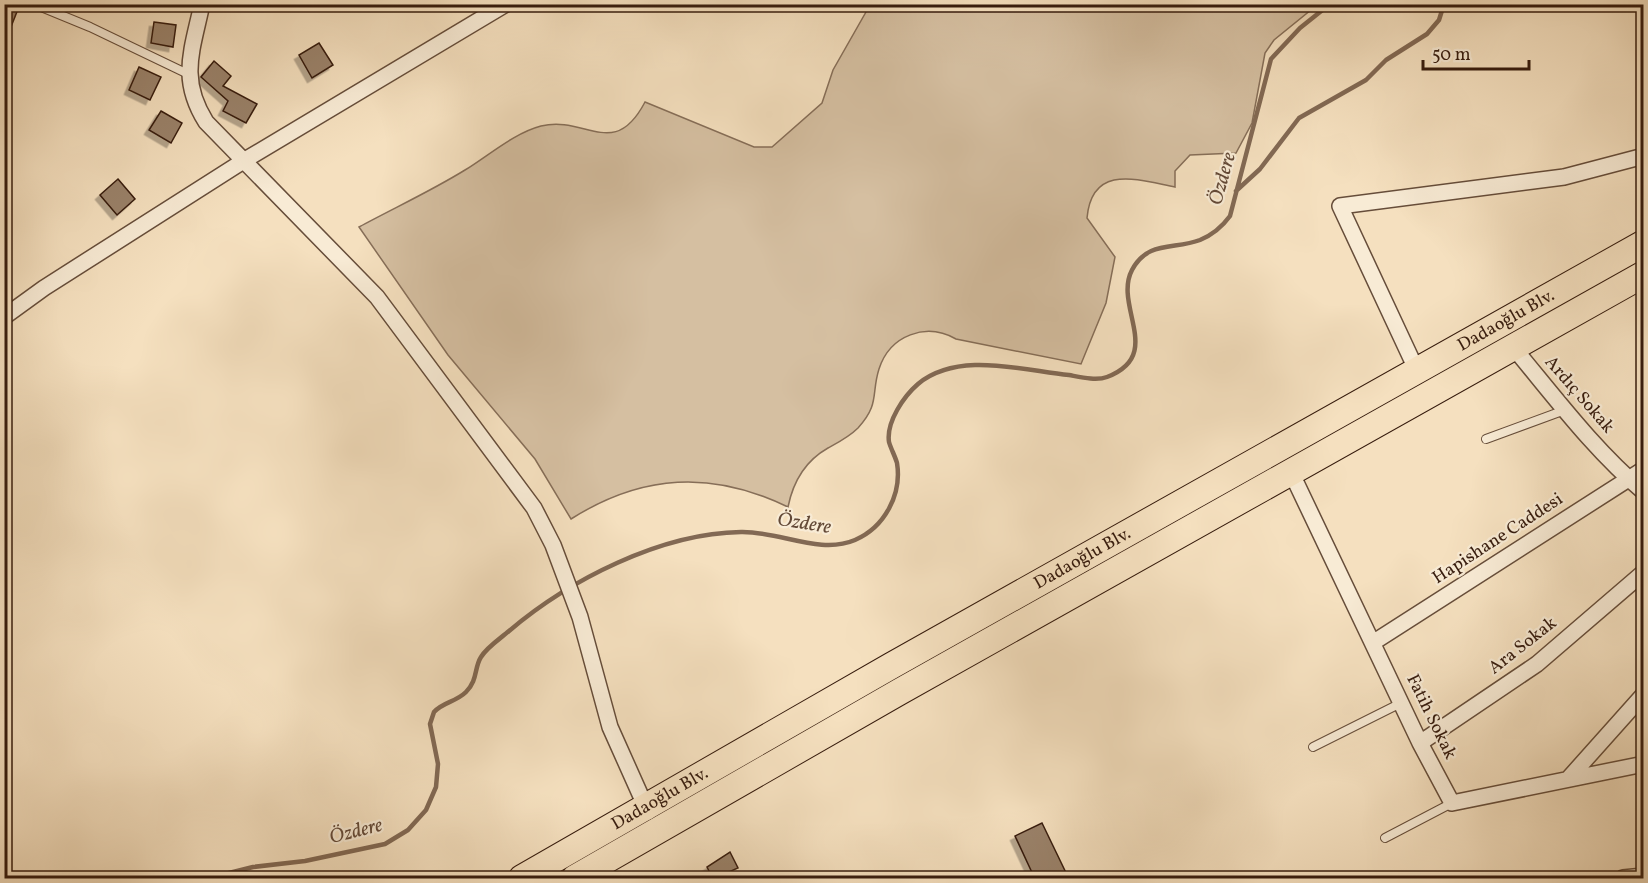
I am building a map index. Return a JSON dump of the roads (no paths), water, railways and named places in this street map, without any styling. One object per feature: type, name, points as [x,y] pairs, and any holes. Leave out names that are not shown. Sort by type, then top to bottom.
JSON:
[{"type":"highway","name":"Dadaoğlu Blv.","points":[[522,879],[902,661],[1644,243]]},
{"type":"highway","name":"Dadaoğlu Blv.","points":[[575,879],[900,692],[1644,274]]},
{"type":"street","points":[[202,4],[188,74],[194,103],[206,122],[377,297],[534,508],[554,544],[580,617],[610,727],[646,808],[659,831]]},
{"type":"street","points":[[4,317],[44,288],[245,160],[506,4]]},
{"type":"street","points":[[1417,371],[1340,206],[1564,177],[1644,156]]},
{"type":"street","name":"Ardıç Sokak","points":[[1513,347],[1565,410],[1628,478],[1644,492]]},
{"type":"street","name":"Hapishane Caddesi","points":[[1374,642],[1644,469]]},
{"type":"street","name":"Fatih Sokak","points":[[1291,472],[1374,642],[1420,743],[1452,803]]},
{"type":"street","name":"Ara Sokak","points":[[1420,743],[1537,664],[1644,572]]},
{"type":"street","points":[[1569,778],[1644,694]]},
{"type":"street","points":[[1452,803],[1644,764]]},
{"type":"street","points":[[1623,879],[1644,876]]},
{"type":"lane","points":[[34,4],[90,27],[188,74]]},
{"type":"lane","points":[[1486,440],[1565,410]]},
{"type":"lane","points":[[1312,747],[1401,703]]},
{"type":"lane","points":[[1385,838],[1452,803]]},
{"type":"waterway","name":"Özdere","points":[[209,878],[253,867],[305,861],[385,844],[408,830],[426,810],[436,787],[438,764],[430,724],[434,712],[470,688],[477,665],[490,646],[533,612],[588,578],[648,550],[711,534],[755,533],[828,545],[842,544],[866,534],[883,518],[894,498],[897,486],[897,463],[889,442],[893,418],[913,389],[934,374],[952,368],[990,365],[1098,379],[1124,368],[1133,356],[1135,343],[1128,299],[1128,284],[1132,270],[1138,261],[1154,250],[1190,243],[1209,236],[1230,216],[1271,59],[1300,28],[1330,4]]},
{"type":"waterway","points":[[1236,191],[1260,169],[1299,118],[1366,80],[1386,60],[1427,34],[1439,20],[1444,4]]}]
